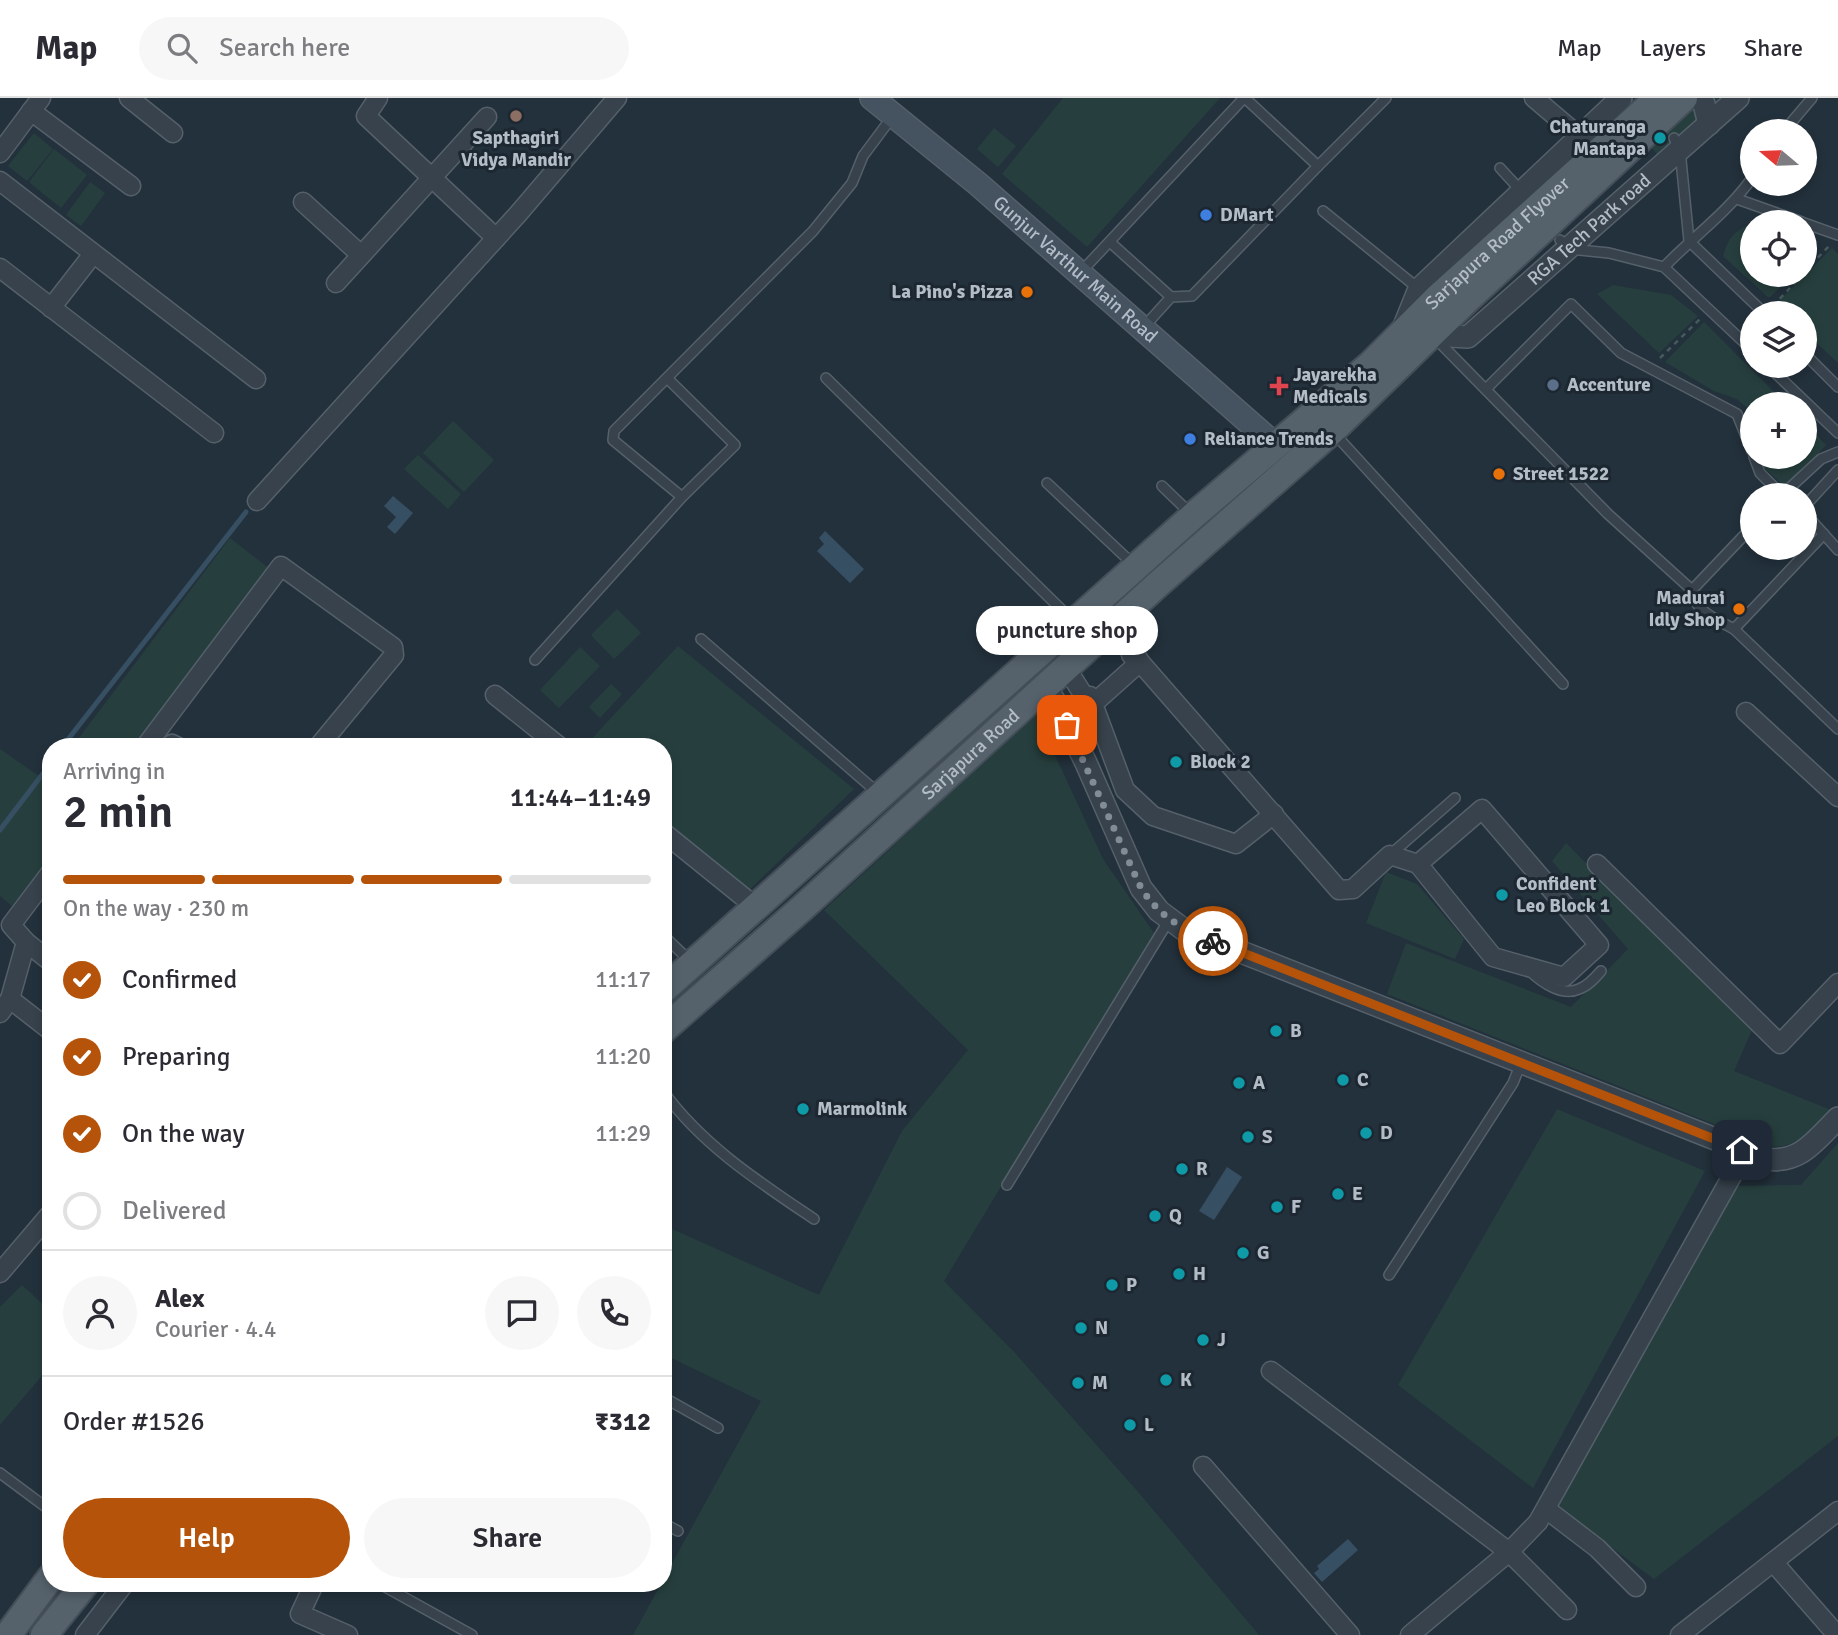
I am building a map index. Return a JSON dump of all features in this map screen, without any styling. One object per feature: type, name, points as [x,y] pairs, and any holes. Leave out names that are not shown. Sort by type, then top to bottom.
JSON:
[{"type":"main road","name":"Gunjur Varthur Main Road","points":[[872,98],[1080,273],[1275,445]]},
{"type":"main road","name":"Sarjapura Road Flyover","points":[[1437,330],[1630,135],[1658,98]]},
{"type":"main road","name":"Sarjapura Road Flyover","points":[[1402,333],[1630,135],[1700,107]]},
{"type":"main road","name":"Sarjapura Road","points":[[672,1022],[857,859],[1045,687],[1074,679],[1113,627],[1332,431],[1437,330]]},
{"type":"main road","name":"Sarjapura Road","points":[[672,982],[1193,516],[1370,365],[1402,333]]},
{"type":"main road","points":[[837,835],[857,859]]},
{"type":"main road","points":[[8,1635],[42,1589]]},
{"type":"main road","points":[[44,1635],[79,1592]]},
{"type":"street","points":[[129,98],[173,133]]},
{"type":"street","points":[[377,98],[366,116],[496,238]]},
{"type":"street","points":[[257,501],[496,238],[617,98]]},
{"type":"street","points":[[1534,98],[1580,137]]},
{"type":"street","points":[[1402,333],[1419,289],[1621,98]]},
{"type":"street","name":"RGA Tech Park road","points":[[1437,330],[1462,327],[1565,244],[1677,144],[1700,107],[1738,98]]},
{"type":"street","points":[[0,153],[36,105],[131,186]]},
{"type":"street","points":[[336,282],[487,117]]},
{"type":"street","points":[[0,181],[256,379]]},
{"type":"street","points":[[303,202],[361,255]]},
{"type":"street","points":[[51,308],[93,254]]},
{"type":"street","points":[[0,268],[214,433]]},
{"type":"street","points":[[152,738],[281,566],[394,650],[394,655],[325,738]]},
{"type":"street","points":[[1113,627],[1134,656],[1339,890],[1353,889],[1390,855],[1418,864],[1493,957],[1564,977],[1599,945],[1482,809],[1418,864]]},
{"type":"street","points":[[1093,705],[1134,656]]},
{"type":"street","points":[[1074,679],[1086,699],[1093,705],[1125,790],[1153,816],[1236,844],[1274,814]]},
{"type":"street","points":[[1045,687],[1058,706],[1086,763],[1136,877],[1149,901],[1169,920],[1197,935],[1766,1160],[1793,1158],[1811,1146],[1838,1118]]},
{"type":"street","points":[[495,695],[544,738]]},
{"type":"street","points":[[1746,712],[1838,797]]},
{"type":"street","points":[[672,839],[757,908]]},
{"type":"street","points":[[1597,864],[1780,1044],[1838,983]]},
{"type":"street","points":[[42,881],[5,920],[42,955]]},
{"type":"street","points":[[26,942],[5,1006],[42,1026]]},
{"type":"street","points":[[1418,1633],[1509,1552],[1538,1522],[1733,1174],[1742,1150]]},
{"type":"street","points":[[0,1273],[42,1224]]},
{"type":"street","points":[[1271,1371],[1509,1552],[1567,1610]]},
{"type":"street","points":[[1203,1466],[1350,1635]]},
{"type":"street","points":[[1546,1509],[1597,1548],[1636,1587]]},
{"type":"street","points":[[1684,1634],[1838,1511]]},
{"type":"street","points":[[1774,1563],[1838,1635]]},
{"type":"street","points":[[85,1635],[118,1592]]},
{"type":"street","points":[[310,1592],[300,1614],[348,1635]]},
{"type":"lane","points":[[1080,273],[1111,243],[1244,98],[1318,166]]},
{"type":"lane","points":[[1111,243],[1171,297],[1192,296],[1385,98]]},
{"type":"lane","points":[[1794,119],[1812,98]]},
{"type":"lane","points":[[682,496],[613,440],[614,431],[813,231],[852,183],[863,156],[893,115]]},
{"type":"lane","points":[[1677,144],[1689,241],[1752,301]]},
{"type":"lane","points":[[1500,168],[1522,192]]},
{"type":"lane","points":[[1664,267],[1740,196]]},
{"type":"lane","points":[[1738,199],[1768,210]]},
{"type":"lane","points":[[1323,211],[1419,289]]},
{"type":"lane","points":[[1817,228],[1838,236]]},
{"type":"lane","points":[[1565,244],[1664,267],[1740,338]]},
{"type":"lane","points":[[1143,328],[1171,297]]},
{"type":"lane","points":[[1486,389],[1571,304],[1621,353],[1737,414],[1740,421]]},
{"type":"lane","points":[[1437,330],[1462,367],[1608,514],[1692,590]]},
{"type":"lane","points":[[1817,366],[1838,387]]},
{"type":"lane","points":[[826,378],[1074,622]]},
{"type":"lane","points":[[1781,378],[1838,433]]},
{"type":"lane","points":[[535,660],[682,496],[735,445],[668,379]]},
{"type":"lane","points":[[1332,431],[1563,684]]},
{"type":"lane","points":[[1795,483],[1821,459],[1838,452]]},
{"type":"lane","points":[[1758,469],[1770,483]]},
{"type":"lane","points":[[1817,495],[1838,470]]},
{"type":"lane","points":[[1047,483],[1137,568]]},
{"type":"lane","points":[[1162,486],[1193,516]]},
{"type":"lane","points":[[1817,526],[1838,550]]},
{"type":"lane","points":[[1734,629],[1824,534]]},
{"type":"lane","points":[[1740,540],[1692,590],[1692,599],[1698,607],[1734,629],[1838,729]]},
{"type":"lane","points":[[701,639],[881,796]]},
{"type":"lane","points":[[1390,855],[1454,798]]},
{"type":"lane","points":[[1007,1185],[1169,920]]},
{"type":"lane","points":[[672,943],[694,964]]},
{"type":"lane","points":[[1525,966],[1541,982],[1566,991],[1578,990],[1601,971]]},
{"type":"lane","points":[[1389,1275],[1513,1083],[1521,1063]]},
{"type":"lane","points":[[672,1104],[747,1174],[814,1219]]},
{"type":"lane","points":[[672,1402],[718,1428]]},
{"type":"lane","points":[[0,1473],[42,1504]]},
{"type":"lane","points":[[672,1528],[678,1531]]},
{"type":"lane","points":[[394,1592],[472,1635]]},
{"type":"path","points":[[1817,258],[1838,236]]},
{"type":"path","points":[[1776,301],[1790,287]]},
{"type":"path","points":[[1650,367],[1710,309]]},
{"type":"green space","points":[[1063,98],[1220,98],[1087,247],[1002,174]]},
{"type":"green space","name":"Chaturanga Mantapa","points":[[1649,98],[1720,98],[1659,156],[1625,120]]},
{"type":"green space","points":[[994,128],[1016,146],[998,167],[977,149]]},
{"type":"green space","points":[[34,133],[53,149],[27,181],[8,166]]},
{"type":"green space","points":[[54,149],[87,175],[61,208],[29,182]]},
{"type":"green space","points":[[90,182],[105,193],[81,226],[66,215]]},
{"type":"green space","points":[[1740,230],[1740,272],[1723,256],[1733,236]]},
{"type":"green space","points":[[1832,248],[1838,254],[1838,363],[1817,343],[1817,301],[1779,301],[1793,287],[1817,287],[1817,263]]},
{"type":"green space","points":[[1613,285],[1671,295],[1698,316],[1659,353],[1597,294]]},
{"type":"green space","points":[[1757,287],[1780,287],[1769,298]]},
{"type":"green space","points":[[1704,322],[1740,358],[1740,378],[1760,378],[1774,392],[1740,392],[1740,402],[1714,391],[1665,362]]},
{"type":"green space","points":[[453,421],[494,460],[464,492],[423,453]]},
{"type":"green space","points":[[1817,436],[1826,445],[1817,454]]},
{"type":"green space","points":[[418,455],[461,494],[448,509],[404,469]]},
{"type":"green space","points":[[1765,469],[1803,469],[1790,483],[1781,483]]},
{"type":"green space","points":[[230,538],[270,569],[140,738],[79,738]]},
{"type":"green space","points":[[617,609],[641,633],[614,659],[591,635]]},
{"type":"green space","points":[[678,646],[854,789],[746,893],[672,831],[672,738],[592,738]]},
{"type":"green space","points":[[580,647],[600,666],[559,708],[540,690]]},
{"type":"green space","points":[[611,684],[622,694],[600,718],[589,707]]},
{"type":"green space","points":[[1036,714],[1103,859],[1154,933],[944,1281],[1015,1353],[1139,1493],[1259,1635],[633,1635],[657,1592],[672,1592],[672,1564],[761,1401],[672,1358],[672,1229],[819,1295],[902,1131],[968,1050],[824,910]]},
{"type":"green space","points":[[0,749],[42,778],[42,867],[12,906],[0,896]]},
{"type":"green space","points":[[1566,843],[1752,1030],[1734,1071],[1831,1110],[1803,1136],[1788,1145],[1769,1146],[1387,994],[1406,943],[1571,1007],[1628,949],[1552,861]]},
{"type":"green space","points":[[1386,872],[1417,884],[1464,939],[1455,959],[1366,923]]},
{"type":"green space","points":[[1557,1109],[1705,1171],[1533,1488],[1398,1385]]},
{"type":"green space","points":[[1838,1143],[1838,1436],[1654,1579],[1552,1503],[1735,1186],[1801,1185]]},
{"type":"green space","points":[[22,1285],[42,1304],[42,1376],[0,1425],[0,1307]]},
{"type":"water","points":[[393,496],[413,513],[395,534],[387,527],[396,517],[384,506]]},
{"type":"water","points":[[825,531],[864,569],[850,583],[817,551],[824,544],[819,538]]},
{"type":"water","points":[[1227,1167],[1242,1177],[1214,1220],[1199,1211]]},
{"type":"water","points":[[1348,1539],[1358,1550],[1322,1582],[1314,1573],[1319,1569],[1317,1566]]},
{"type":"waterway","points":[[69,738],[246,512]]},
{"type":"waterway","points":[[0,830],[42,775]]},
{"type":"way so far","points":[[1067,725],[1149,901],[1183,929],[1213,941]]},
{"type":"place","name":"Sapthagiri Vidya Mandir","points":[[516,116]]},
{"type":"place","name":"Chaturanga Mantapa","points":[[1660,138]]},
{"type":"place","name":"DMart","points":[[1206,215]]},
{"type":"place","name":"La Pino's Pizza","points":[[1027,292]]},
{"type":"place","name":"Accenture","points":[[1553,385]]},
{"type":"place","name":"Jayarekha Medicals","points":[[1279,386]]},
{"type":"place","name":"Reliance Trends","points":[[1190,439]]},
{"type":"place","name":"Street 1522","points":[[1499,474]]},
{"type":"place","name":"Madurai Idly Shop","points":[[1739,609]]},
{"type":"place","name":"puncture shop","points":[[1067,725]]},
{"type":"place","name":"Block 2","points":[[1176,762]]},
{"type":"place","name":"Confident Leo Block 1","points":[[1502,895]]},
{"type":"place","name":"B","points":[[1276,1031]]},
{"type":"place","name":"C","points":[[1343,1080]]},
{"type":"place","name":"A","points":[[1239,1083]]},
{"type":"place","name":"Marmolink","points":[[803,1109]]},
{"type":"place","name":"D","points":[[1366,1133]]},
{"type":"place","name":"S","points":[[1248,1137]]},
{"type":"place","name":"R","points":[[1182,1169]]},
{"type":"place","name":"E","points":[[1338,1194]]},
{"type":"place","name":"F","points":[[1277,1207]]},
{"type":"place","name":"Q","points":[[1155,1216]]},
{"type":"place","name":"G","points":[[1243,1253]]},
{"type":"place","name":"H","points":[[1179,1274]]},
{"type":"place","name":"P","points":[[1112,1285]]},
{"type":"place","name":"N","points":[[1081,1328]]},
{"type":"place","name":"J","points":[[1203,1340]]},
{"type":"place","name":"K","points":[[1166,1380]]},
{"type":"place","name":"M","points":[[1078,1383]]},
{"type":"place","name":"L","points":[[1130,1425]]},
{"type":"route","points":[[1213,941],[1742,1150]]}]
